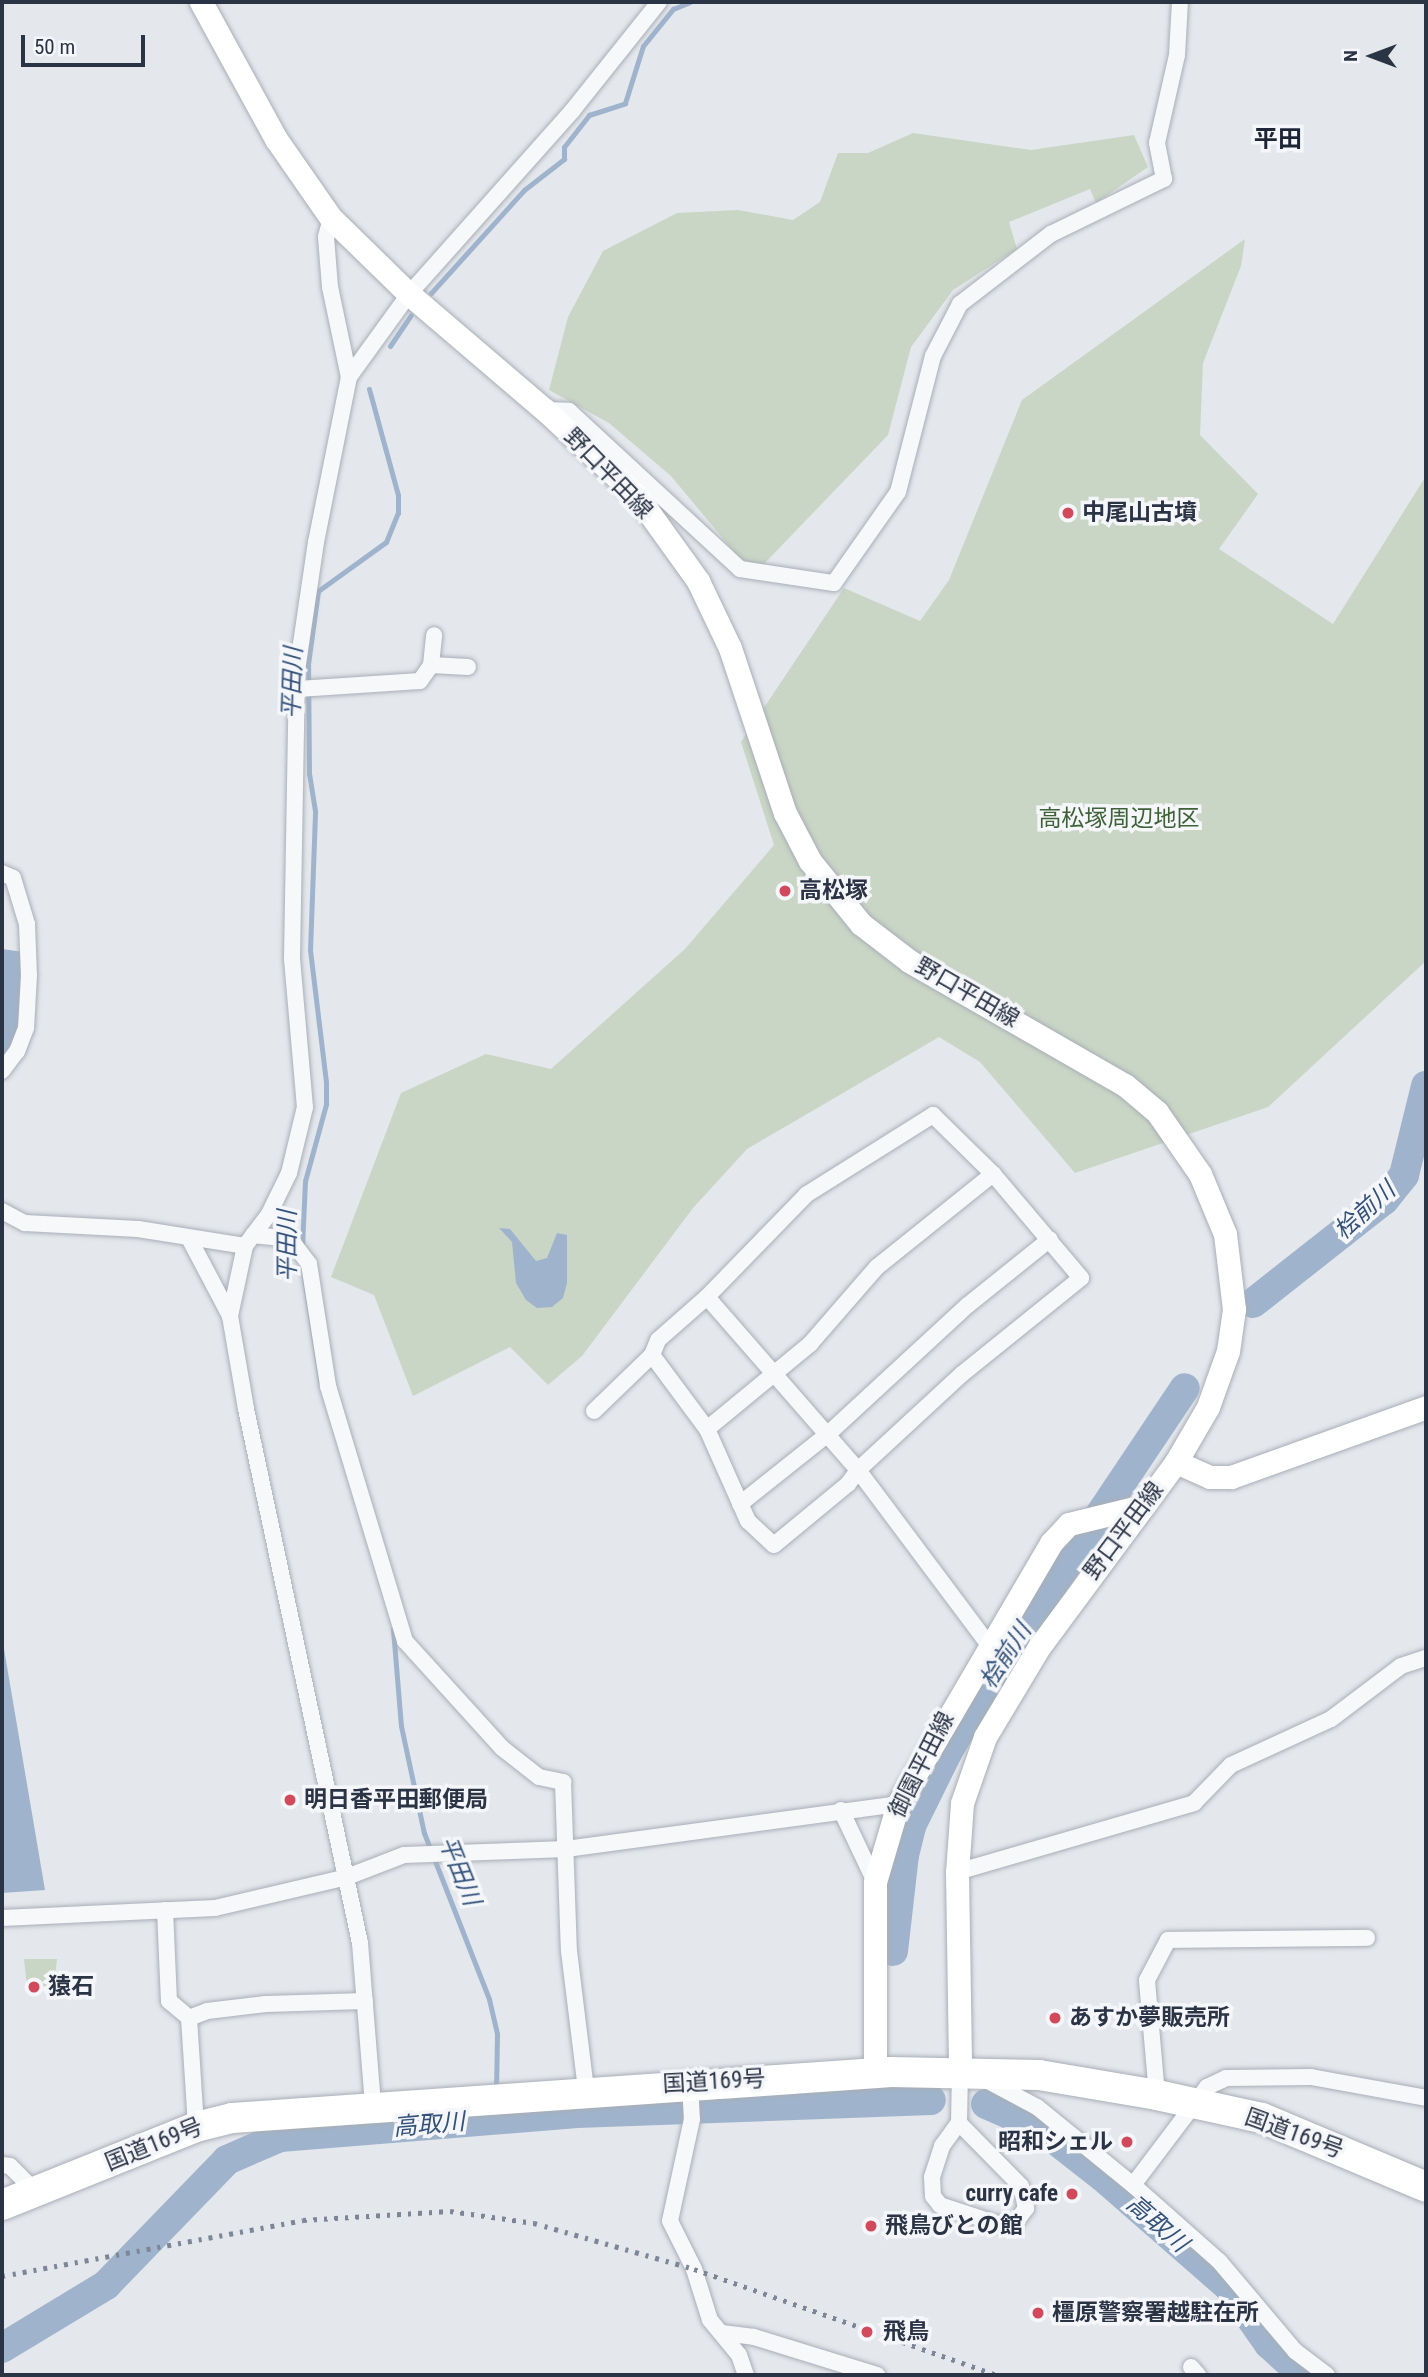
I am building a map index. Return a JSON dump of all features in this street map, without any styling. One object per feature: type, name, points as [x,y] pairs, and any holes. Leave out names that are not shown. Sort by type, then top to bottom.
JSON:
[{"type":"highway","name":"国道169号","points":[[2,2205],[196,2127],[256,2115],[586,2090],[875,2073],[960,2072],[1057,2076],[1157,2095],[1262,2118],[1426,2187]]},
{"type":"main road","name":"野口平田線","points":[[201,2],[276,139],[331,218],[409,294],[545,410],[637,496],[698,581],[730,648],[785,813],[810,861],[861,924],[909,961],[1125,1085],[1157,1112],[1184,1146],[1225,1234],[1234,1309],[1228,1351],[1208,1407],[1176,1462],[1132,1507],[1039,1647],[985,1737],[962,1804],[957,1872],[960,2072]]},
{"type":"main road","points":[[1176,1462],[1210,1477],[1231,1477],[1426,1407]]},
{"type":"main road","name":"御園平田線","points":[[875,2073],[876,1882],[898,1804],[988,1644],[1051,1543],[1079,1520],[1132,1507]]},
{"type":"street","points":[[349,377],[409,294],[572,111],[659,2]]},
{"type":"street","points":[[545,410],[569,411],[740,569],[834,583],[898,492],[933,356],[960,304],[1051,234],[1164,178],[1157,143],[1177,55],[1180,2]]},
{"type":"street","points":[[230,1316],[249,1240],[289,1173],[305,1107],[292,959],[306,689],[304,612],[349,377],[330,287],[326,237],[331,218]]},
{"type":"street","points":[[306,689],[420,681],[431,665],[434,635]]},
{"type":"street","points":[[431,665],[468,667]]},
{"type":"street","points":[[2,873],[13,878],[27,924],[29,975],[26,1028],[17,1051],[2,1071]]},
{"type":"street","points":[[594,1411],[652,1355],[658,1340],[707,1297],[807,1194],[933,1115],[993,1174],[1081,1278],[962,1374],[858,1470],[849,1484],[774,1545],[748,1521],[707,1429],[652,1355]]},
{"type":"street","points":[[707,1429],[810,1344],[877,1266],[993,1174]]},
{"type":"street","points":[[2,1211],[25,1223],[138,1229],[190,1240],[249,1240],[295,1244],[309,1265],[328,1386],[405,1641],[502,1748],[539,1777],[562,1782],[569,1951],[586,2090]]},
{"type":"street","points":[[740,1504],[828,1434],[968,1305],[1050,1239]]},
{"type":"street","points":[[190,1240],[230,1316],[248,1421],[360,1943],[373,2105]]},
{"type":"street","points":[[707,1297],[858,1470],[988,1644]]},
{"type":"street","points":[[957,1872],[1194,1803],[1231,1765],[1331,1720],[1401,1666],[1426,1658]]},
{"type":"street","points":[[2,1918],[215,1908],[347,1877],[418,1854],[566,1849],[898,1804]]},
{"type":"street","points":[[841,1810],[876,1882]]},
{"type":"street","points":[[165,1910],[169,2001],[189,2018],[196,2127]]},
{"type":"street","points":[[1157,2095],[1147,1980],[1168,1940],[1367,1938]]},
{"type":"street","points":[[189,2018],[207,2011],[266,2004],[365,2001]]},
{"type":"street","points":[[959,2123],[1021,2186],[1026,2208],[1016,2223],[998,2224],[940,2205],[933,2196],[932,2176],[942,2146],[959,2123],[960,2072],[993,2082],[1038,2107],[1133,2185],[1219,2261],[1295,2351],[1327,2375]]},
{"type":"street","points":[[1133,2185],[1216,2081],[1241,2075],[1311,2077],[1426,2098]]},
{"type":"street","points":[[690,2083],[692,2119],[670,2221],[694,2269],[710,2320],[722,2333],[746,2375]]},
{"type":"street","points":[[2,2165],[10,2166],[37,2193]]},
{"type":"street","points":[[722,2333],[754,2337],[877,2375]]},
{"type":"green space","points":[[913,133],[1031,150],[1134,135],[1148,167],[1096,203],[1090,189],[1009,222],[1017,249],[953,290],[911,347],[888,435],[762,566],[740,559],[671,476],[609,423],[549,390],[568,317],[603,251],[677,213],[738,210],[793,220],[820,202],[838,153],[868,153]]},
{"type":"green space","name":"高松塚周辺地区","points":[[1245,239],[1241,266],[1203,363],[1200,435],[1258,494],[1219,549],[1333,624],[1426,476],[1426,961],[1268,1107],[1075,1173],[980,1062],[939,1037],[747,1149],[693,1208],[582,1356],[548,1385],[510,1347],[413,1396],[374,1295],[331,1277],[401,1093],[486,1054],[551,1069],[685,949],[774,845],[741,742],[844,588],[920,621],[949,580],[1022,400]]},
{"type":"green space","points":[[24,1959],[57,1959],[54,1986],[27,1987]]},
{"type":"water","points":[[2,949],[23,952],[20,1027],[2,1062]]},
{"type":"water","points":[[499,1228],[510,1229],[536,1261],[547,1258],[557,1233],[567,1235],[567,1283],[563,1298],[552,1307],[537,1308],[526,1300],[516,1283],[512,1242]]},
{"type":"water","points":[[2,1637],[45,1890],[2,1893]]},
{"type":"waterway","name":"平田川","points":[[431,293],[524,190],[564,159],[564,147],[589,115],[625,103],[643,46],[673,9],[690,2]]},
{"type":"waterway","name":"平田川","points":[[390,346],[411,315]]},
{"type":"waterway","name":"平田川","points":[[302,1247],[305,1181],[326,1104],[326,1082],[310,950],[315,811],[309,774],[308,664],[318,591],[386,542],[398,513],[398,495],[369,389]]},
{"type":"waterway","name":"桧前川","points":[[1253,1303],[1384,1200],[1404,1175],[1426,1086]]},
{"type":"waterway","name":"平田川","points":[[303,1270],[321,1385]]},
{"type":"waterway","name":"桧前川","points":[[893,1951],[904,1855],[912,1824],[947,1753],[990,1679],[1185,1388]]},
{"type":"waterway","name":"平田川","points":[[393,1629],[401,1726],[424,1833],[489,1999],[497,2034],[496,2090]]},
{"type":"waterway","name":"高取川","points":[[2,2348],[106,2285],[227,2160],[280,2137],[577,2113],[931,2100]]},
{"type":"waterway","name":"高取川","points":[[986,2104],[1039,2127],[1103,2177],[1229,2287],[1269,2344],[1303,2375]]},
{"type":"railway","points":[[2,2276],[303,2220],[450,2211],[534,2223],[694,2269],[997,2375]]},
{"type":"place","name":"中尾山古墳","points":[[1068,513]]},
{"type":"place","name":"高松塚","points":[[785,891]]},
{"type":"place","name":"明日香平田郵便局","points":[[290,1800]]},
{"type":"place","name":"猿石","points":[[34,1987]]},
{"type":"place","name":"あすか夢販売所","points":[[1055,2018]]},
{"type":"place","name":"昭和シェル","points":[[1127,2142]]},
{"type":"place","name":"curry cafe","points":[[1072,2194]]},
{"type":"place","name":"飛鳥びとの館","points":[[871,2226]]},
{"type":"place","name":"橿原警察署越駐在所","points":[[1038,2313]]},
{"type":"place","name":"飛鳥","points":[[867,2332]]},
{"type":"district","name":"平田","points":[[1278,140]]}]
